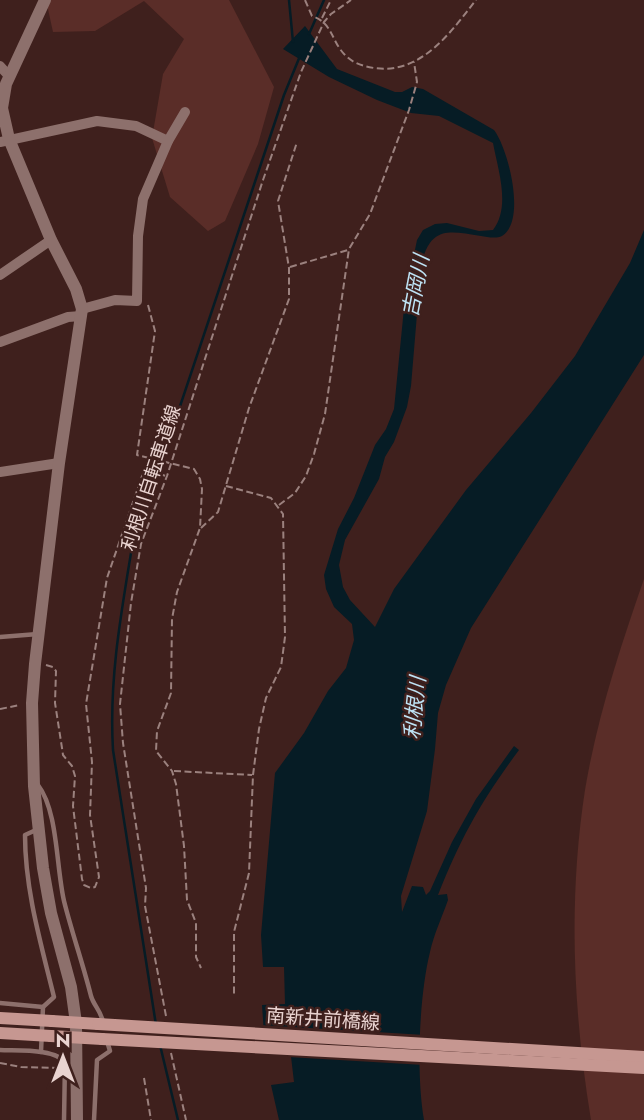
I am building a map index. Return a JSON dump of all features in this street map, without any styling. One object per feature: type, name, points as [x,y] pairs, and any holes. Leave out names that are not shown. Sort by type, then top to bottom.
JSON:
[{"type":"main road","name":"南新井前橋線","points":[[0,1018],[644,1057]]},
{"type":"main road","name":"南新井前橋線","points":[[0,1033],[644,1068]]},
{"type":"street","points":[[45,0],[9,76],[2,108],[4,141],[76,289],[81,313],[59,463],[32,703],[38,830],[47,894],[71,987],[76,1023],[77,1120]]},
{"type":"street","points":[[0,66],[9,76]]},
{"type":"street","points":[[0,342],[115,300],[137,301],[138,236],[143,199],[168,141],[185,112]]},
{"type":"street","points":[[4,141],[97,121],[136,126],[168,141]]},
{"type":"street","points":[[0,275],[51,240]]},
{"type":"street","points":[[0,471],[59,463]]},
{"type":"lane","points":[[0,637],[39,634]]},
{"type":"lane","points":[[34,786],[39,785],[52,816],[64,901],[88,996],[101,1011],[110,1051],[94,1063],[94,1120]]},
{"type":"lane","points":[[0,1003],[43,1007],[56,997],[30,898],[25,835],[38,830]]},
{"type":"lane","points":[[41,1052],[43,1007]]},
{"type":"lane","points":[[0,1050],[57,1054],[63,1058],[66,1064],[64,1120]]},
{"type":"path","points":[[305,0],[312,16],[323,21],[343,53],[352,61],[380,69],[400,68],[414,62],[447,37],[476,0]]},
{"type":"path","points":[[323,21],[331,0]]},
{"type":"path","name":"利根川自転車道線","points":[[166,1017],[145,906],[146,888],[123,743],[120,704],[131,603],[141,544],[167,476],[301,72],[323,21],[351,0]]},
{"type":"path","points":[[278,505],[295,493],[306,476],[314,454],[325,414],[349,249],[370,214],[410,110],[417,82],[414,62]]},
{"type":"path","points":[[200,528],[218,512],[249,408],[289,299],[289,268],[278,201],[297,142]]},
{"type":"path","points":[[289,268],[349,249]]},
{"type":"path","points":[[137,301],[150,309],[155,331],[137,454],[194,469],[200,479],[200,528],[177,592],[172,619],[171,693],[157,731],[156,751],[172,771],[184,846],[187,900],[196,923],[196,957],[201,968]]},
{"type":"path","points":[[46,665],[56,671],[55,703],[62,748],[75,776],[74,806],[82,879],[83,885],[91,888],[95,887],[99,877],[90,815],[92,762],[86,704],[97,630],[107,578],[142,477],[145,471],[167,476]]},
{"type":"path","points":[[226,486],[271,498],[282,514],[285,637],[281,667],[266,698],[258,729],[253,775],[249,873],[234,932],[234,997]]},
{"type":"path","points":[[0,709],[32,703]]},
{"type":"path","points":[[172,771],[253,775]]},
{"type":"path","points":[[170,1043],[186,1120]]},
{"type":"path","points":[[0,1063],[21,1067],[66,1064]]},
{"type":"path","points":[[144,1078],[151,1120]]},
{"type":"shaded area","points":[[46,0],[229,0],[274,87],[258,144],[225,221],[208,231],[170,197],[152,138],[163,74],[184,39],[144,1],[95,31],[53,32]]},
{"type":"shaded area","points":[[644,579],[644,1120],[591,1120],[580,1038],[575,955],[576,873],[580,831],[590,763],[603,710]]},
{"type":"water","name":"利根川","points":[[305,26],[337,69],[395,92],[412,87],[423,89],[494,130],[505,152],[513,184],[513,216],[509,228],[502,236],[491,238],[458,233],[441,234],[429,244],[425,253],[421,266],[407,407],[394,442],[385,457],[379,479],[345,540],[339,565],[343,587],[350,600],[375,627],[394,589],[466,490],[575,356],[630,263],[644,230],[644,355],[471,628],[446,685],[438,713],[427,811],[401,896],[402,912],[412,886],[423,887],[426,895],[430,891],[452,842],[476,799],[514,746],[519,750],[473,820],[438,895],[447,894],[448,900],[432,945],[423,990],[419,1059],[424,1120],[279,1120],[271,1085],[294,1082],[290,1048],[265,1049],[262,1005],[285,1004],[284,967],[263,967],[261,935],[275,773],[346,668],[354,640],[352,624],[334,607],[326,589],[324,575],[338,529],[394,409],[405,298],[417,240],[423,230],[435,224],[447,223],[479,231],[493,230],[501,210],[502,188],[493,143],[439,116],[411,113],[377,100],[329,77],[283,49]]},
{"type":"pier","points":[[260,1025],[425,1035],[424,1065],[288,1057],[287,1051],[262,1049]]},
{"type":"waterway","name":"吉岡川","points":[[289,0],[293,42]]},
{"type":"waterway","points":[[309,34],[324,0]]},
{"type":"waterway","points":[[156,1025],[113,750],[114,676],[123,602],[131,553],[284,95],[300,56]]},
{"type":"waterway","points":[[160,1045],[178,1120]]}]
